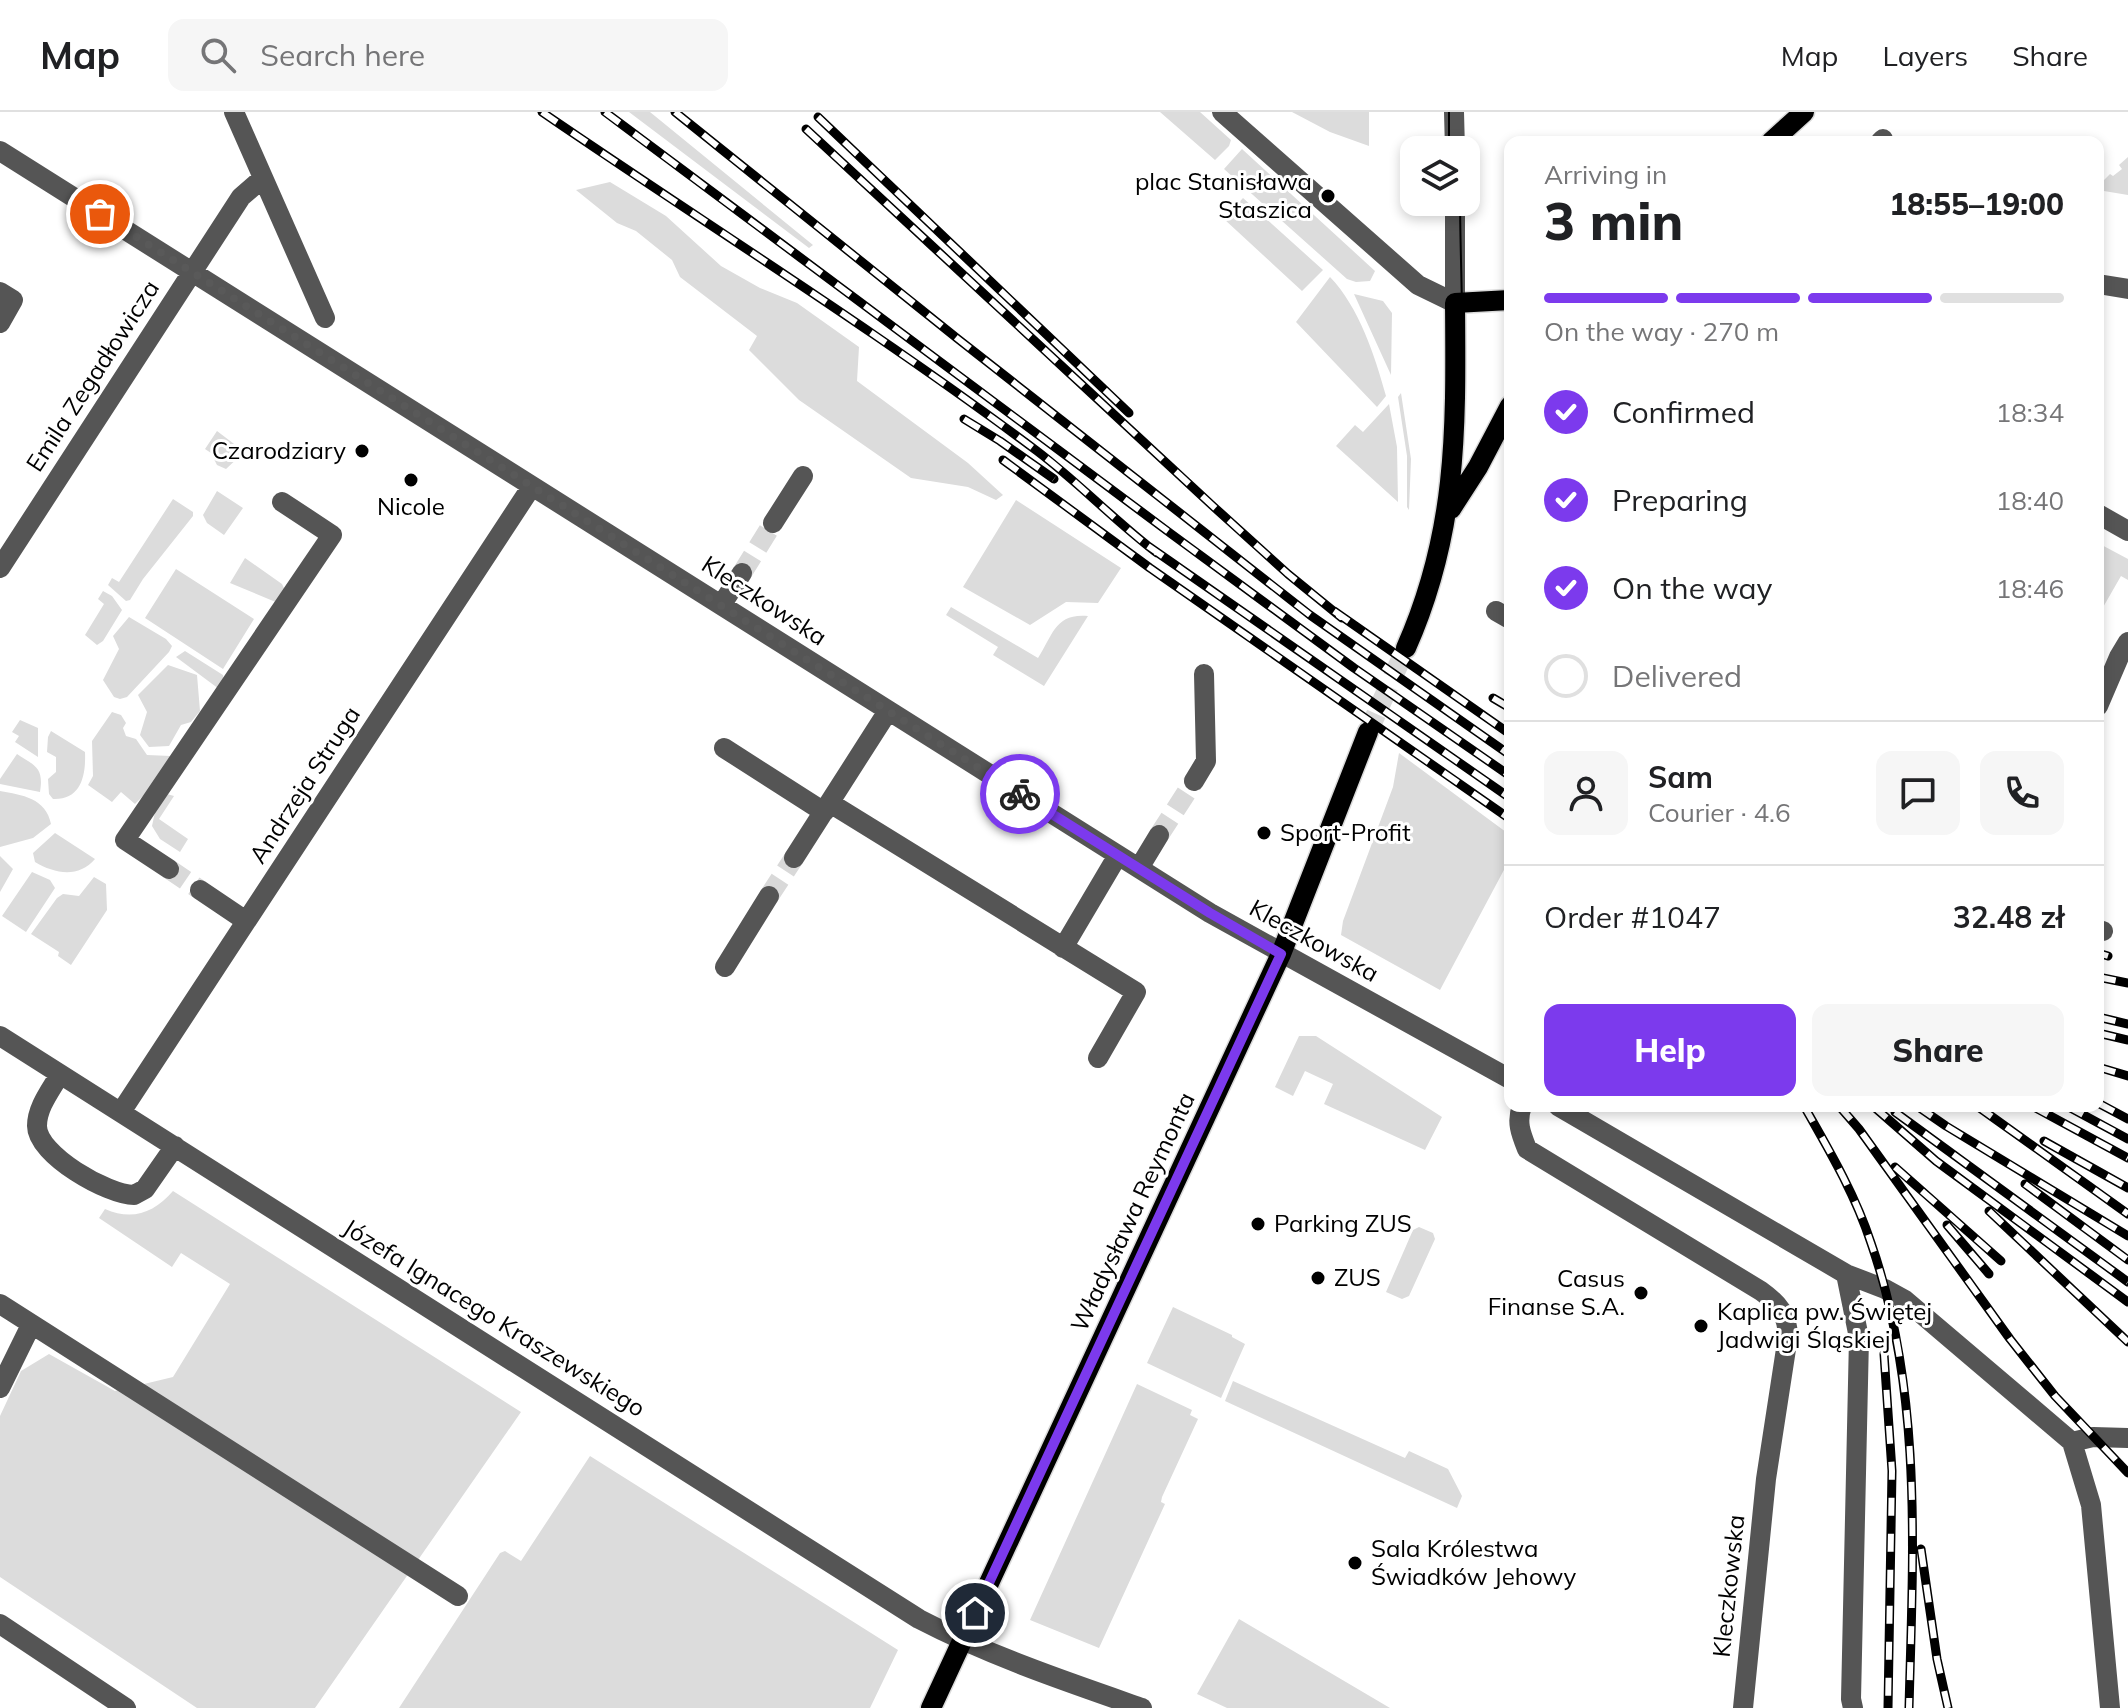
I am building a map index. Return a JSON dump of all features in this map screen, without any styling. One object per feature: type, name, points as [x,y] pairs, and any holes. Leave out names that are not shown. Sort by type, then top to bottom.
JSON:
[{"type":"main road","points":[[1778,136],[1804,112]]},
{"type":"main road","points":[[1406,648],[1427,599],[1447,516],[1455,432],[1455,303],[1504,300]]},
{"type":"main road","points":[[1447,516],[1504,417]]},
{"type":"main road","name":"Władysława Reymonta","points":[[931,1708],[1281,954],[1368,732]]},
{"type":"street","points":[[234,112],[325,318]]},
{"type":"street","points":[[1222,112],[1418,285],[1455,303],[1455,216]]},
{"type":"street","points":[[1454,112],[1455,136]]},
{"type":"street","name":"Kleczkowska","points":[[0,151],[1139,868],[1281,954],[1504,1076]]},
{"type":"street","name":"Emila Zegadłowicza","points":[[0,568],[241,197],[263,178]]},
{"type":"street","points":[[2104,285],[2128,289]]},
{"type":"street","points":[[0,292],[13,300],[0,323]]},
{"type":"street","points":[[773,523],[803,476]]},
{"type":"street","name":"Andrzeja Struga","points":[[121,1112],[532,486]]},
{"type":"street","points":[[169,869],[125,840],[332,535],[282,502]]},
{"type":"street","points":[[2104,517],[2128,531]]},
{"type":"street","points":[[722,604],[742,573]]},
{"type":"street","points":[[2104,692],[2128,642]]},
{"type":"street","points":[[1194,781],[1206,761],[1204,674]]},
{"type":"street","points":[[794,858],[888,711]]},
{"type":"street","points":[[724,748],[1136,992],[1098,1058]]},
{"type":"street","points":[[1139,868],[1159,835]]},
{"type":"street","points":[[1063,948],[1118,855]]},
{"type":"street","points":[[200,890],[246,921]]},
{"type":"street","points":[[725,967],[769,896]]},
{"type":"street","name":"Józefa Ignacego Kraszewskiego","points":[[0,1036],[919,1619],[962,1641],[1142,1708]]},
{"type":"street","points":[[60,1074],[39,1113],[38,1134],[54,1156],[101,1185],[124,1195],[134,1195],[145,1189],[175,1146]]},
{"type":"street","name":"Kleczkowska","points":[[1521,1112],[1520,1133],[1527,1149],[1761,1291],[1788,1318],[1788,1336],[1767,1470],[1743,1708]]},
{"type":"street","points":[[1568,1112],[1846,1274],[1905,1300],[2072,1442],[2091,1505],[2110,1708]]},
{"type":"street","points":[[1846,1274],[1859,1338],[1853,1708]]},
{"type":"street","points":[[0,1304],[458,1596]]},
{"type":"street","points":[[0,1388],[31,1325]]},
{"type":"street","points":[[2072,1442],[2093,1437],[2128,1438]]},
{"type":"street","points":[[0,1624],[126,1708]]},
{"type":"shaded area","points":[[629,112],[650,112],[813,245],[809,248]]},
{"type":"shaded area","points":[[1160,112],[1200,112],[1231,140],[1229,146],[1215,160]]},
{"type":"shaded area","points":[[1292,112],[1369,112],[1369,146],[1330,132]]},
{"type":"shaded area","points":[[1242,149],[1375,271],[1370,281],[1347,279],[1224,169]]},
{"type":"shaded area","points":[[2128,157],[2128,195],[2104,191],[2104,180],[2122,169],[2119,165]]},
{"type":"shaded area","points":[[610,182],[666,216],[721,266],[760,288],[797,303],[859,347],[857,381],[968,463],[1003,495],[996,500],[968,487],[911,478],[799,400],[749,350],[757,336],[680,277],[672,260],[636,231],[617,223],[576,190]]},
{"type":"shaded area","points":[[1243,198],[1323,270],[1302,291],[1224,219]]},
{"type":"shaded area","points":[[1330,277],[1358,317],[1371,349],[1386,396],[1377,407],[1296,322]]},
{"type":"shaded area","points":[[1354,294],[1383,301],[1392,313],[1391,375]]},
{"type":"shaded area","points":[[1401,393],[1411,459],[1409,510],[1407,456],[1398,397]]},
{"type":"shaded area","points":[[1389,404],[1397,447],[1398,502],[1336,446],[1355,425],[1363,432]]},
{"type":"shaded area","points":[[217,431],[242,450],[241,455],[226,469],[217,465],[205,449]]},
{"type":"shaded area","points":[[217,491],[243,508],[224,535],[207,523],[203,515]]},
{"type":"shaded area","points":[[173,499],[193,512],[193,516],[130,600],[126,601],[108,585],[112,578],[119,582]]},
{"type":"shaded area","points":[[1016,500],[1121,568],[1098,603],[1066,602],[1030,625],[963,587]]},
{"type":"shaded area","points":[[2104,546],[2128,559],[2128,580],[2121,576],[2104,606]]},
{"type":"shaded area","points":[[245,558],[282,584],[285,590],[278,603],[230,583]]},
{"type":"shaded area","points":[[176,569],[254,619],[223,669],[145,618]]},
{"type":"shaded area","points":[[103,591],[112,596],[122,610],[103,641],[97,645],[85,635],[104,604],[98,599]]},
{"type":"shaded area","points":[[951,607],[1038,658],[1056,627],[1068,618],[1088,616],[1044,686],[993,655],[998,647],[946,615]]},
{"type":"shaded area","points":[[129,617],[166,639],[172,646],[127,697],[120,699],[114,697],[103,680],[119,649],[113,636]]},
{"type":"shaded area","points":[[185,651],[223,675],[224,681],[219,689],[176,657]]},
{"type":"shaded area","points":[[168,665],[197,675],[200,711],[191,722],[181,725],[169,746],[149,747],[140,735],[147,712],[138,695]]},
{"type":"shaded area","points":[[112,712],[121,715],[126,723],[123,728],[126,736],[136,739],[147,755],[171,756],[155,784],[135,804],[121,792],[112,802],[88,785],[93,776],[92,741]]},
{"type":"shaded area","points":[[20,720],[38,728],[38,757],[15,742],[19,736],[12,732]]},
{"type":"shaded area","points":[[51,731],[85,752],[83,778],[76,791],[53,799],[49,794],[48,779],[56,772],[56,757],[47,752]]},
{"type":"shaded area","points":[[1399,753],[1504,831],[1504,870],[1440,990],[1341,935],[1343,921],[1393,787]]},
{"type":"shaded area","points":[[17,754],[39,772],[40,792],[0,784],[0,779]]},
{"type":"shaded area","points":[[0,791],[32,799],[44,808],[51,824],[33,838],[0,847]]},
{"type":"shaded area","points":[[167,794],[174,796],[159,819],[188,839],[180,852],[160,839],[152,826],[155,812]]},
{"type":"shaded area","points":[[55,833],[95,859],[82,869],[66,872],[35,862],[33,853]]},
{"type":"shaded area","points":[[0,856],[13,869],[0,892]]},
{"type":"shaded area","points":[[32,872],[50,880],[55,888],[26,932],[2,916]]},
{"type":"shaded area","points":[[94,877],[106,884],[107,910],[71,965],[58,956],[59,952],[31,934],[57,898],[63,894],[79,896]]},
{"type":"shaded area","points":[[1299,1036],[1316,1036],[1442,1117],[1425,1150],[1324,1104],[1333,1084],[1305,1071],[1293,1096],[1275,1087]]},
{"type":"shaded area","points":[[173,1191],[521,1412],[315,1708],[197,1708],[0,1577],[0,1416],[21,1371],[49,1354],[115,1391],[173,1377],[230,1284],[181,1253],[172,1267],[99,1218],[105,1209],[124,1214],[142,1213],[158,1205]]},
{"type":"shaded area","points":[[1419,1227],[1433,1233],[1435,1239],[1409,1296],[1402,1299],[1386,1292],[1413,1230]]},
{"type":"shaded area","points":[[1173,1307],[1245,1344],[1221,1398],[1147,1363]]},
{"type":"shaded area","points":[[1233,1381],[1405,1458],[1409,1451],[1448,1469],[1462,1496],[1457,1508],[1225,1401]]},
{"type":"shaded area","points":[[1137,1384],[1192,1410],[1190,1415],[1198,1419],[1162,1497],[1161,1502],[1165,1504],[1099,1648],[1030,1620]]},
{"type":"shaded area","points":[[590,1456],[898,1650],[870,1708],[399,1708],[500,1553],[505,1551],[521,1561]]},
{"type":"shaded area","points":[[1239,1619],[1390,1708],[1227,1708],[1197,1694]]},
{"type":"tunnel","points":[[742,573],[773,523]]},
{"type":"tunnel","points":[[1368,732],[1406,648]]},
{"type":"tunnel","points":[[1159,835],[1194,781]]},
{"type":"tunnel","points":[[769,896],[794,858]]},
{"type":"tunnel","points":[[169,869],[200,890]]},
{"type":"tram line","points":[[1449,112],[1449,136]]},
{"type":"tram line","points":[[1416,642],[1435,591],[1449,538],[1457,482],[1463,369],[1460,216]]},
{"type":"tram line","points":[[922,1708],[1267,976],[1360,735]]},
{"type":"tram line","points":[[939,1708],[1134,1287]]},
{"type":"railway","points":[[542,112],[977,407],[1052,463],[1157,553]]},
{"type":"railway","points":[[605,112],[1170,533],[1354,668],[1504,772]]},
{"type":"railway","points":[[675,112],[1310,615],[1504,751]]},
{"type":"railway","points":[[818,117],[1129,413]]},
{"type":"railway","points":[[806,129],[1215,508],[1342,618]]},
{"type":"railway","points":[[964,419],[1054,479]]},
{"type":"railway","points":[[1003,460],[1150,568],[1504,815]]},
{"type":"railway","points":[[1148,546],[1504,794]]},
{"type":"railway","points":[[1334,611],[1504,730]]},
{"type":"railway","points":[[1493,698],[1504,704]]},
{"type":"railway","points":[[2104,955],[2108,956]]},
{"type":"railway","points":[[2104,978],[2128,983]]},
{"type":"railway","points":[[2104,1018],[2128,1024]]},
{"type":"railway","points":[[2104,1034],[2128,1040]]},
{"type":"railway","points":[[2104,1069],[2128,1076]]},
{"type":"railway","points":[[2104,1106],[2128,1119]]},
{"type":"railway","points":[[1807,1112],[1865,1225],[1888,1299],[1899,1357],[1911,1473],[1909,1708]]},
{"type":"railway","points":[[1844,1112],[2010,1339],[2055,1396],[2128,1473]]},
{"type":"railway","points":[[1880,1112],[1936,1161],[2128,1302]]},
{"type":"railway","points":[[1895,1112],[2128,1282]]},
{"type":"railway","points":[[1926,1112],[2128,1236]]},
{"type":"railway","points":[[1985,1112],[2128,1214]]},
{"type":"railway","points":[[2043,1112],[2128,1158]]},
{"type":"railway","points":[[2078,1112],[2128,1139]]},
{"type":"railway","points":[[2044,1141],[2128,1188]]},
{"type":"railway","points":[[1895,1167],[2001,1261]]},
{"type":"railway","points":[[2025,1184],[2128,1260]]},
{"type":"railway","points":[[1989,1211],[2128,1342]]},
{"type":"railway","points":[[1947,1225],[1989,1274]]},
{"type":"railway","points":[[1884,1354],[1892,1471],[1888,1708]]},
{"type":"railway","points":[[1921,1549],[1937,1659],[1948,1708]]},
{"type":"way so far","points":[[100,214],[1020,794]]},
{"type":"place","name":"plac Stanisława Staszica","points":[[1328,196]]},
{"type":"place","name":"Czarodziary","points":[[362,451]]},
{"type":"place","name":"Nicole","points":[[411,480]]},
{"type":"place","name":"Sport-Profit","points":[[1264,833]]},
{"type":"place","name":"Parking ZUS","points":[[1258,1224]]},
{"type":"place","name":"ZUS","points":[[1318,1278]]},
{"type":"place","name":"Casus Finanse S.A.","points":[[1641,1293]]},
{"type":"place","name":"Kaplica pw. Świętej Jadwigi Śląskiej","points":[[1701,1326]]},
{"type":"place","name":"Sala Królestwa Świadków Jehowy","points":[[1355,1563]]},
{"type":"route","points":[[975,1613],[1281,954],[1020,794]]}]
